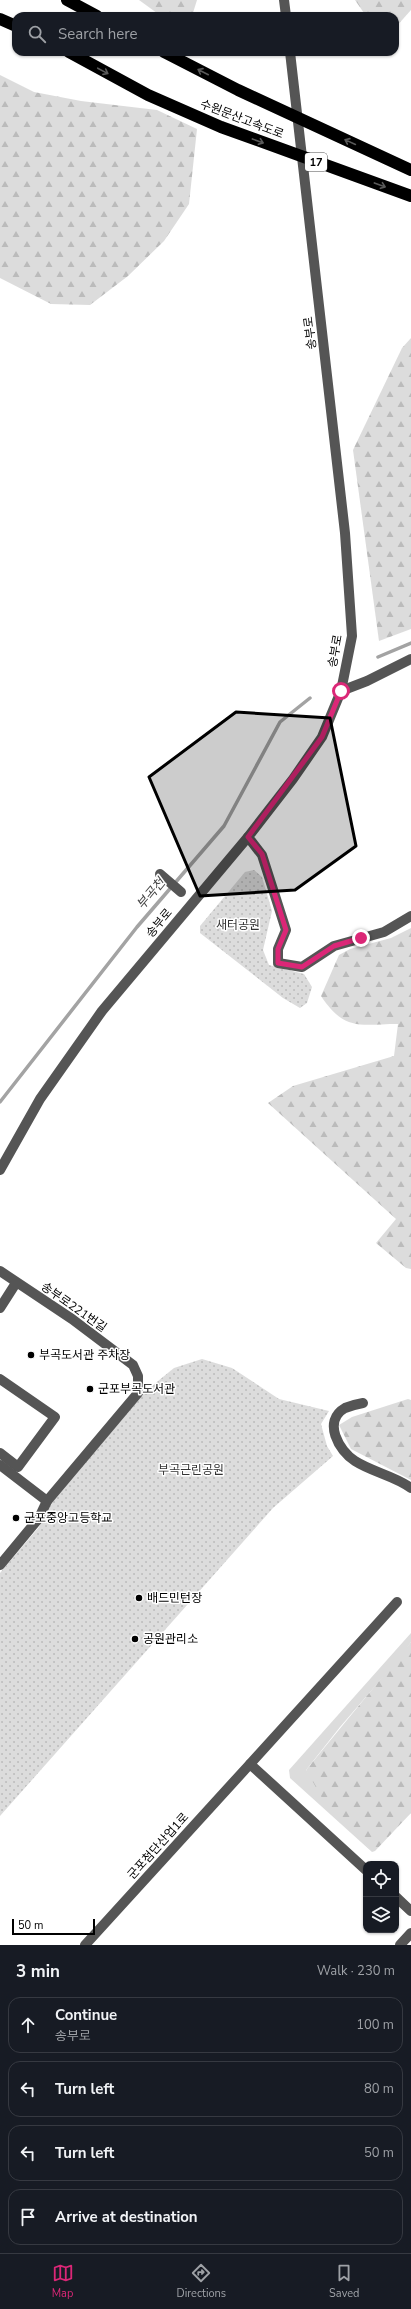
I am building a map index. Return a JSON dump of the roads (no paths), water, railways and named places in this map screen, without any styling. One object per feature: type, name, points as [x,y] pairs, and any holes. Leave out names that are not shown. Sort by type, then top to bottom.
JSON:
[{"type":"highway","points":[[67,0],[90,12]]},
{"type":"highway","points":[[0,19],[12,24]]},
{"type":"highway","name":"수원문산고속도로","points":[[77,56],[148,94],[221,127],[411,196]]},
{"type":"highway","name":"수원문산고속도로","points":[[172,56],[238,90],[411,170]]},
{"type":"street","points":[[284,0],[286,12]]},
{"type":"street","name":"송부로","points":[[0,1170],[40,1099],[102,1011],[248,837],[322,737],[341,691],[352,636],[345,533],[290,56]]},
{"type":"street","points":[[341,691],[367,681],[411,659]]},
{"type":"street","points":[[248,837],[262,854],[286,930],[278,949],[278,963],[302,967],[334,946],[384,932],[411,916]]},
{"type":"street","points":[[160,874],[181,892]]},
{"type":"street","name":"송부로221번길","points":[[0,1271],[72,1319],[133,1365],[138,1376],[138,1393],[47,1501]]},
{"type":"street","points":[[0,1308],[16,1283]]},
{"type":"street","points":[[0,1379],[55,1417],[18,1468],[0,1453]]},
{"type":"street","points":[[363,1403],[345,1408],[334,1422],[334,1431],[339,1445],[354,1461],[411,1488]]},
{"type":"street","points":[[0,1465],[47,1501],[39,1518],[0,1565]]},
{"type":"street","name":"군포첨단산업1로","points":[[86,1945],[397,1602]]},
{"type":"street","points":[[250,1764],[363,1867]]},
{"type":"street","points":[[399,1900],[411,1911]]},
{"type":"street","points":[[400,1945],[411,1933]]},
{"type":"waterway","name":"부곡천","points":[[378,657],[411,643]]},
{"type":"waterway","name":"부곡천","points":[[0,1102],[137,927],[224,826],[280,722],[310,698]]},
{"type":"place","name":"부곡도서관 주차장","points":[[31,1355]]},
{"type":"place","name":"군포부곡도서관","points":[[90,1389]]},
{"type":"place","name":"군포중앙고등학교","points":[[16,1518]]},
{"type":"place","name":"배드민턴장","points":[[139,1598]]},
{"type":"place","name":"공원관리소","points":[[135,1639]]},
{"type":"park label","name":"새터공원","points":[[238,925]]},
{"type":"park label","name":"부곡근린공원","points":[[191,1470]]}]
